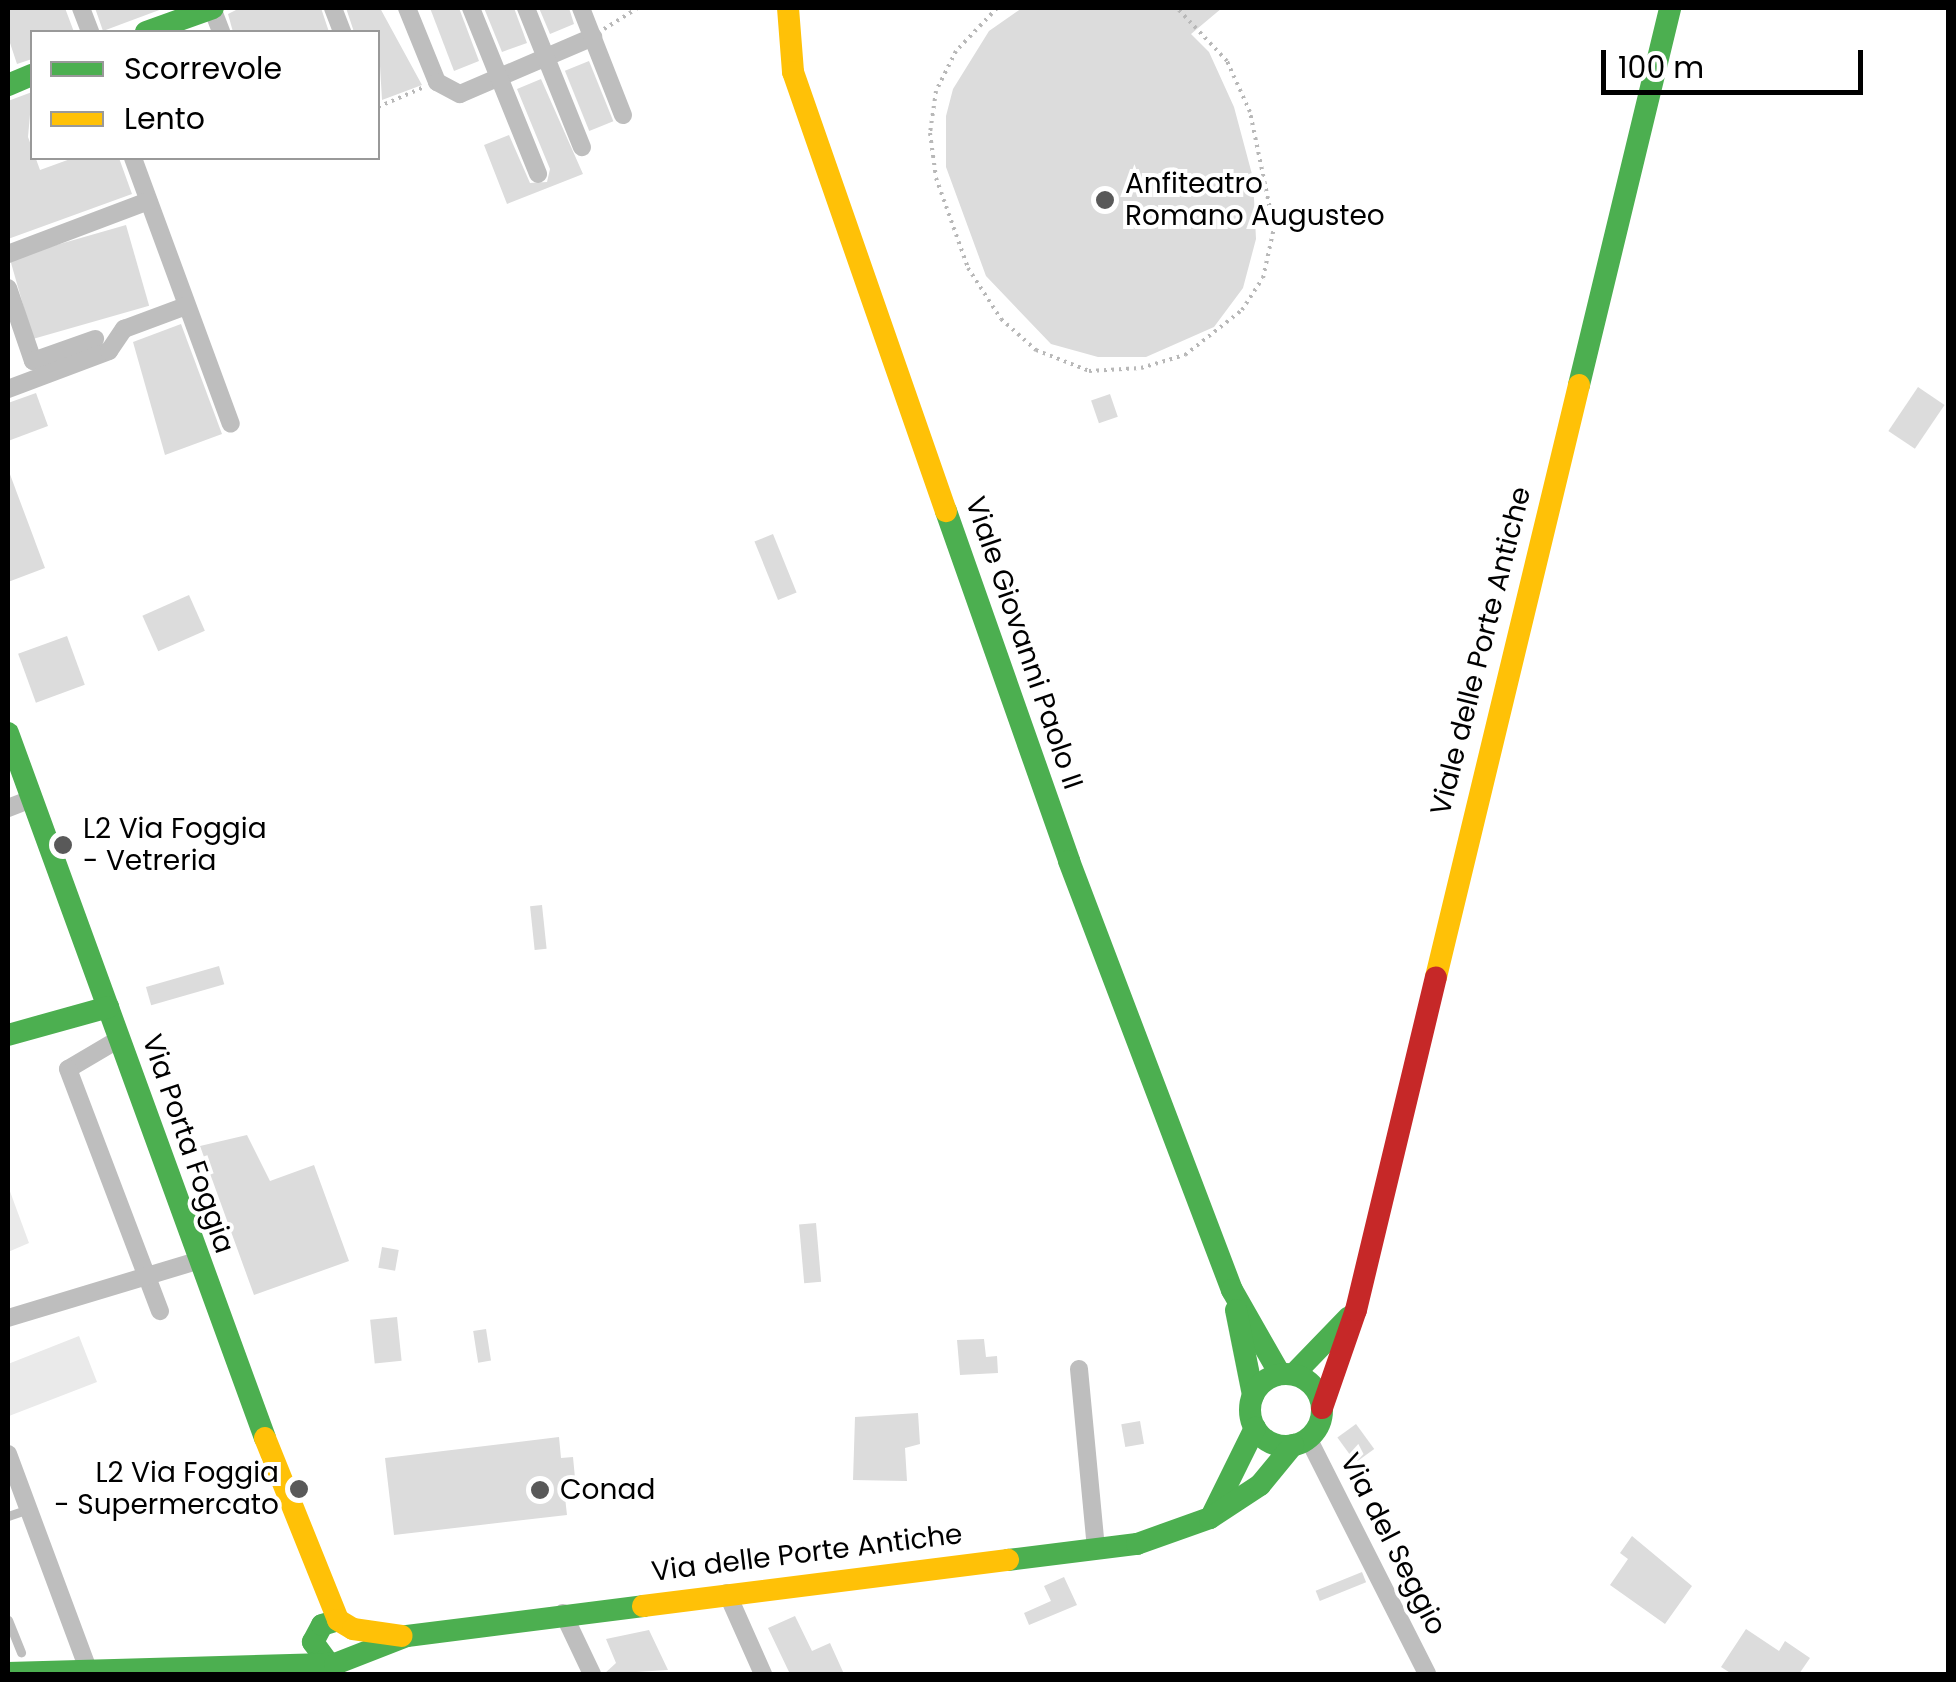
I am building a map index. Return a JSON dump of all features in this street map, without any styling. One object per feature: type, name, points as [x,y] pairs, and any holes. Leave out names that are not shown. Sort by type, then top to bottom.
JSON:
[{"type":"main road","points":[[152,30],[212,8]]},
{"type":"main road","name":"Viale Giovanni Paolo II","points":[[788,8],[793,72],[818,145],[1069,861],[1232,1290]]},
{"type":"main road","name":"Viale delle Porte Antiche","points":[[1322,1408],[1356,1310],[1670,8]]},
{"type":"main road","name":"Via Porta Foggia","points":[[8,732],[197,1261],[315,1574],[330,1629],[315,1652],[332,1668]]},
{"type":"main road","points":[[8,1035],[108,1007]]},
{"type":"main road","points":[[1232,1290],[1287,1374],[1312,1385],[1322,1408],[1301,1442],[1274,1444],[1255,1428]]},
{"type":"main road","points":[[1210,1518],[1255,1428],[1232,1290]]},
{"type":"main road","points":[[1252,1396],[1287,1374],[1356,1310]]},
{"type":"main road","name":"Via delle Porte Antiche","points":[[407,1636],[727,1592],[1137,1544],[1210,1518],[1260,1484],[1301,1442]]},
{"type":"main road","points":[[268,1669],[330,1629],[407,1636]]},
{"type":"main road","points":[[330,1629],[355,1665]]},
{"type":"main road","points":[[14,1663],[90,1672],[332,1668],[355,1665],[407,1636]]},
{"type":"street","points":[[407,8],[437,82],[460,94],[592,38]]},
{"type":"street","points":[[471,8],[538,174]]},
{"type":"street","points":[[526,8],[582,147]]},
{"type":"street","points":[[580,8],[624,114]]},
{"type":"street","points":[[134,160],[232,424]]},
{"type":"street","points":[[8,254],[148,201]]},
{"type":"street","points":[[8,288],[34,361],[94,339]]},
{"type":"street","points":[[8,389],[110,351],[124,329],[186,306]]},
{"type":"street","points":[[8,808],[32,799]]},
{"type":"street","points":[[119,1039],[77,1058],[68,1069],[160,1311]]},
{"type":"street","points":[[8,1318],[197,1261]]},
{"type":"street","points":[[1080,1370],[1096,1548]]},
{"type":"street","name":"Via del Seggio","points":[[1301,1442],[1427,1674]]},
{"type":"street","points":[[8,1454],[90,1672]]},
{"type":"street","points":[[727,1592],[763,1674]]},
{"type":"street","points":[[563,1613],[592,1674]]},
{"type":"lane","points":[[8,1516],[28,1509]]},
{"type":"lane","points":[[8,1620],[14,1663]]},
{"type":"path","points":[[592,38],[637,8]]},
{"type":"path","points":[[997,8],[956,51],[936,91],[930,133],[936,178],[968,268],[1001,319],[1036,350],[1089,370],[1141,368],[1185,355],[1242,310],[1263,278],[1274,228],[1250,112],[1227,60],[1177,8]]},
{"type":"path","points":[[380,106],[437,82]]},
{"type":"shaded area","points":[[8,1186],[29,1243],[8,1252]]},
{"type":"shaded area","points":[[79,1336],[97,1382],[9,1416],[8,1364]]},
{"type":"building","points":[[8,8],[65,8],[73,30],[30,30],[30,60],[17,64],[8,37]]},
{"type":"building","points":[[95,8],[162,9],[106,30]]},
{"type":"building","points":[[240,8],[321,8],[328,30],[232,30],[228,14]]},
{"type":"building","points":[[346,8],[380,8],[422,85],[382,100],[380,30],[353,30]]},
{"type":"building","points":[[430,8],[459,8],[479,61],[454,71]]},
{"type":"building","points":[[484,8],[514,8],[527,43],[502,52]]},
{"type":"building","points":[[539,8],[569,8],[574,24],[550,34]]},
{"type":"building","name":"Anfiteatro Romano Augusteo","points":[[1022,8],[1222,8],[1191,34],[1209,52],[1234,107],[1253,178],[1256,239],[1243,288],[1214,327],[1146,357],[1098,357],[1051,344],[986,276],[946,167],[946,116],[953,89],[989,31]]},
{"type":"building","points":[[589,61],[613,121],[589,131],[565,71]]},
{"type":"building","points":[[541,79],[583,174],[507,204],[484,145],[509,135],[530,183],[547,182],[550,169],[517,89]]},
{"type":"building","points":[[30,93],[30,160],[36,160],[40,170],[68,160],[120,160],[132,194],[8,239],[8,101]]},
{"type":"building","points":[[126,225],[149,306],[33,339],[10,258]]},
{"type":"building","points":[[181,324],[222,434],[165,455],[133,342]]},
{"type":"building","points":[[1918,387],[1945,405],[1915,449],[1888,431]]},
{"type":"building","points":[[36,393],[48,426],[8,441],[8,403]]},
{"type":"building","points":[[1110,394],[1118,417],[1099,423],[1091,401]]},
{"type":"building","points":[[8,469],[45,568],[8,582]]},
{"type":"building","points":[[773,534],[797,592],[778,600],[754,541]]},
{"type":"building","points":[[189,595],[205,631],[158,651],[142,616]]},
{"type":"building","points":[[67,636],[85,685],[36,703],[18,654]]},
{"type":"building","points":[[542,905],[547,949],[535,950],[530,906]]},
{"type":"building","points":[[219,966],[224,984],[151,1005],[146,987]]},
{"type":"building","points":[[247,1135],[270,1181],[314,1165],[349,1261],[254,1295],[200,1146]]},
{"type":"building","points":[[816,1223],[821,1282],[804,1283],[799,1224]]},
{"type":"building","points":[[382,1247],[399,1250],[395,1271],[378,1268]]},
{"type":"building","points":[[397,1317],[402,1361],[375,1364],[370,1320]]},
{"type":"building","points":[[486,1329],[491,1361],[478,1363],[473,1331]]},
{"type":"building","points":[[984,1339],[986,1357],[997,1356],[998,1373],[960,1375],[957,1340]]},
{"type":"building","points":[[918,1413],[920,1444],[905,1448],[907,1481],[853,1480],[855,1417]]},
{"type":"building","points":[[1140,1421],[1144,1444],[1125,1447],[1121,1424]]},
{"type":"building","points":[[1356,1424],[1374,1449],[1356,1463],[1337,1438]]},
{"type":"building","points":[[559,1437],[561,1458],[573,1457],[575,1478],[563,1479],[567,1515],[394,1535],[385,1458]]},
{"type":"building","points":[[1632,1536],[1692,1586],[1665,1624],[1610,1585],[1628,1559],[1620,1553]]},
{"type":"building","points":[[1362,1572],[1366,1582],[1320,1601],[1316,1591]]},
{"type":"building","points":[[1064,1577],[1077,1605],[1029,1625],[1024,1613],[1051,1601],[1044,1586]]},
{"type":"building","points":[[795,1616],[812,1651],[830,1643],[844,1674],[790,1674],[768,1628]]},
{"type":"building","points":[[1746,1629],[1779,1651],[1785,1641],[1810,1658],[1799,1674],[1732,1674],[1721,1667]]},
{"type":"building","points":[[649,1630],[668,1670],[604,1674],[616,1663],[606,1639]]},
{"type":"traffic: fast","points":[[152,30],[213,8]]},
{"type":"traffic: fast","points":[[1579,385],[1670,8]]},
{"type":"traffic: fast","points":[[8,85],[30,76]]},
{"type":"traffic: fast","points":[[946,511],[1069,861],[1232,1290],[1280,1374]]},
{"type":"traffic: fast","points":[[8,733],[265,1438]]},
{"type":"traffic: fast","points":[[8,1035],[108,1007]]},
{"type":"traffic: fast","points":[[1236,1310],[1253,1395]]},
{"type":"traffic: fast","points":[[1294,1374],[1349,1317]]},
{"type":"traffic: fast","points":[[1286,1374],[1311,1385],[1322,1410],[1311,1435],[1286,1446],[1261,1435],[1250,1410],[1261,1385],[1286,1374]]},
{"type":"traffic: fast","points":[[1213,1513],[1255,1428]]},
{"type":"traffic: fast","points":[[1008,1560],[1137,1544],[1210,1518],[1260,1485],[1293,1445]]},
{"type":"traffic: fast","points":[[8,1673],[335,1664],[407,1636],[643,1606]]},
{"type":"traffic: fast","points":[[334,1671],[313,1642],[322,1625],[338,1620]]},
{"type":"traffic: slow","points":[[788,8],[793,72],[946,511]]},
{"type":"traffic: slow","points":[[1436,977],[1579,385]]},
{"type":"traffic: slow","points":[[265,1438],[338,1620],[353,1629],[402,1636]]},
{"type":"traffic: slow","points":[[643,1606],[1008,1560]]},
{"type":"traffic: jam","points":[[1322,1408],[1356,1310],[1436,977]]},
{"type":"place","name":"Anfiteatro Romano Augusteo","points":[[1105,200]]},
{"type":"place","name":"L2 Via Foggia - Vetreria","points":[[63,845]]},
{"type":"place","name":"L2 Via Foggia - Supermercato","points":[[299,1489]]},
{"type":"place","name":"Conad","points":[[540,1490]]}]
